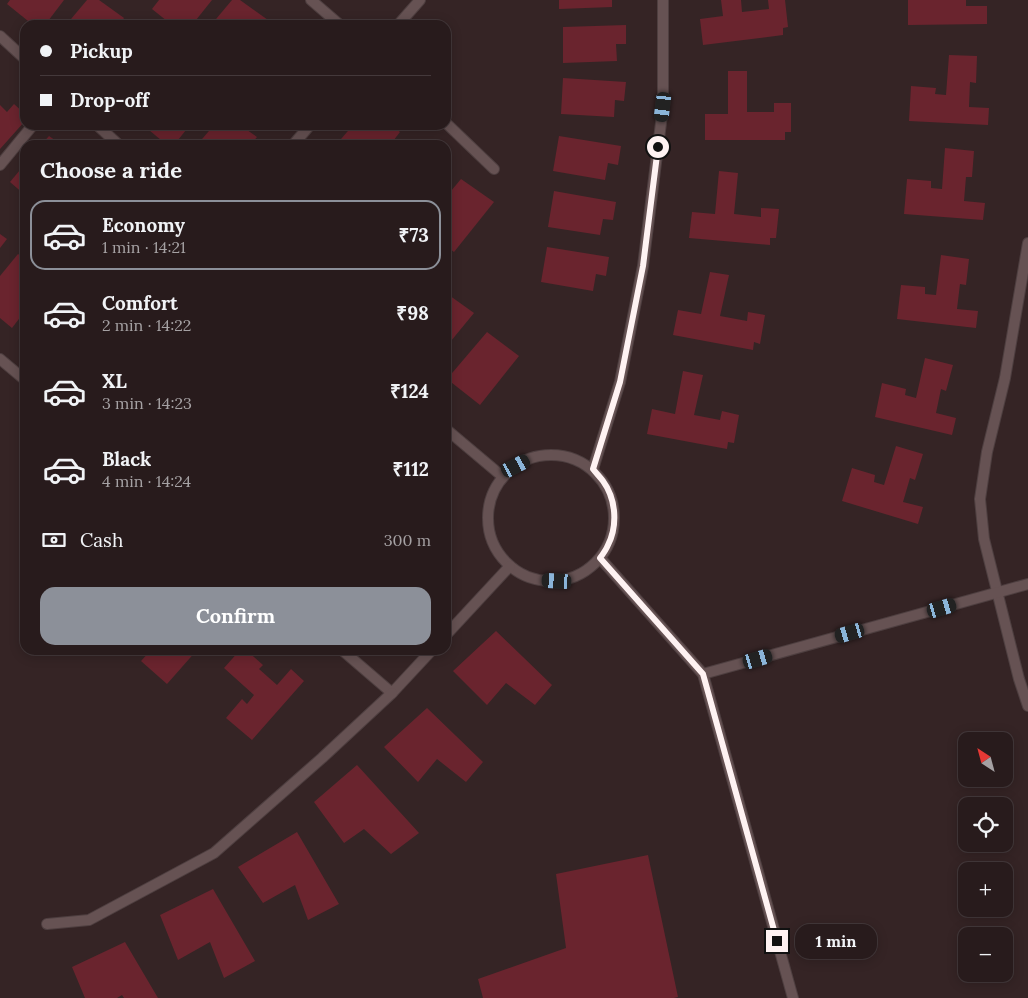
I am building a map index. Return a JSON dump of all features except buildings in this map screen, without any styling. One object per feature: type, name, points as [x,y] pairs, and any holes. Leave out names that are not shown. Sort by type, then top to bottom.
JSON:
[{"type":"lane","points":[[311,0],[334,20]]},
{"type":"lane","points":[[402,20],[420,0]]},
{"type":"lane","points":[[593,469],[620,382],[643,266],[663,107],[663,0]]},
{"type":"lane","points":[[0,36],[20,54]]},
{"type":"lane","points":[[451,128],[494,168]]},
{"type":"lane","points":[[20,140],[29,130]]},
{"type":"lane","points":[[102,130],[114,140]]},
{"type":"lane","points":[[297,140],[306,130]]},
{"type":"lane","points":[[0,164],[20,140]]},
{"type":"lane","points":[[1028,243],[1004,378],[987,452],[980,499],[984,539],[1019,680],[1028,706]]},
{"type":"lane","points":[[0,359],[20,376]]},
{"type":"lane","points":[[451,433],[503,477]]},
{"type":"lane","points":[[546,455],[563,455],[579,460],[593,469],[604,481],[611,496],[615,512],[614,529],[609,544],[600,558],[588,570],[573,577],[557,581],[540,580],[524,575],[510,566],[499,554],[492,539],[488,523],[489,506],[494,491],[503,477],[516,466],[530,458],[546,455]]},
{"type":"lane","points":[[600,558],[703,674],[793,998]]},
{"type":"lane","points":[[451,630],[510,566]]},
{"type":"lane","points":[[703,674],[1028,584]]},
{"type":"lane","points":[[348,655],[392,693]]},
{"type":"lane","points":[[47,924],[89,920],[214,853],[322,758],[392,693],[427,655]]},
{"type":"route","points":[[658,147],[643,266],[620,382],[593,469],[604,481],[611,496],[615,512],[614,529],[609,544],[600,558],[703,674],[777,941]]}]
